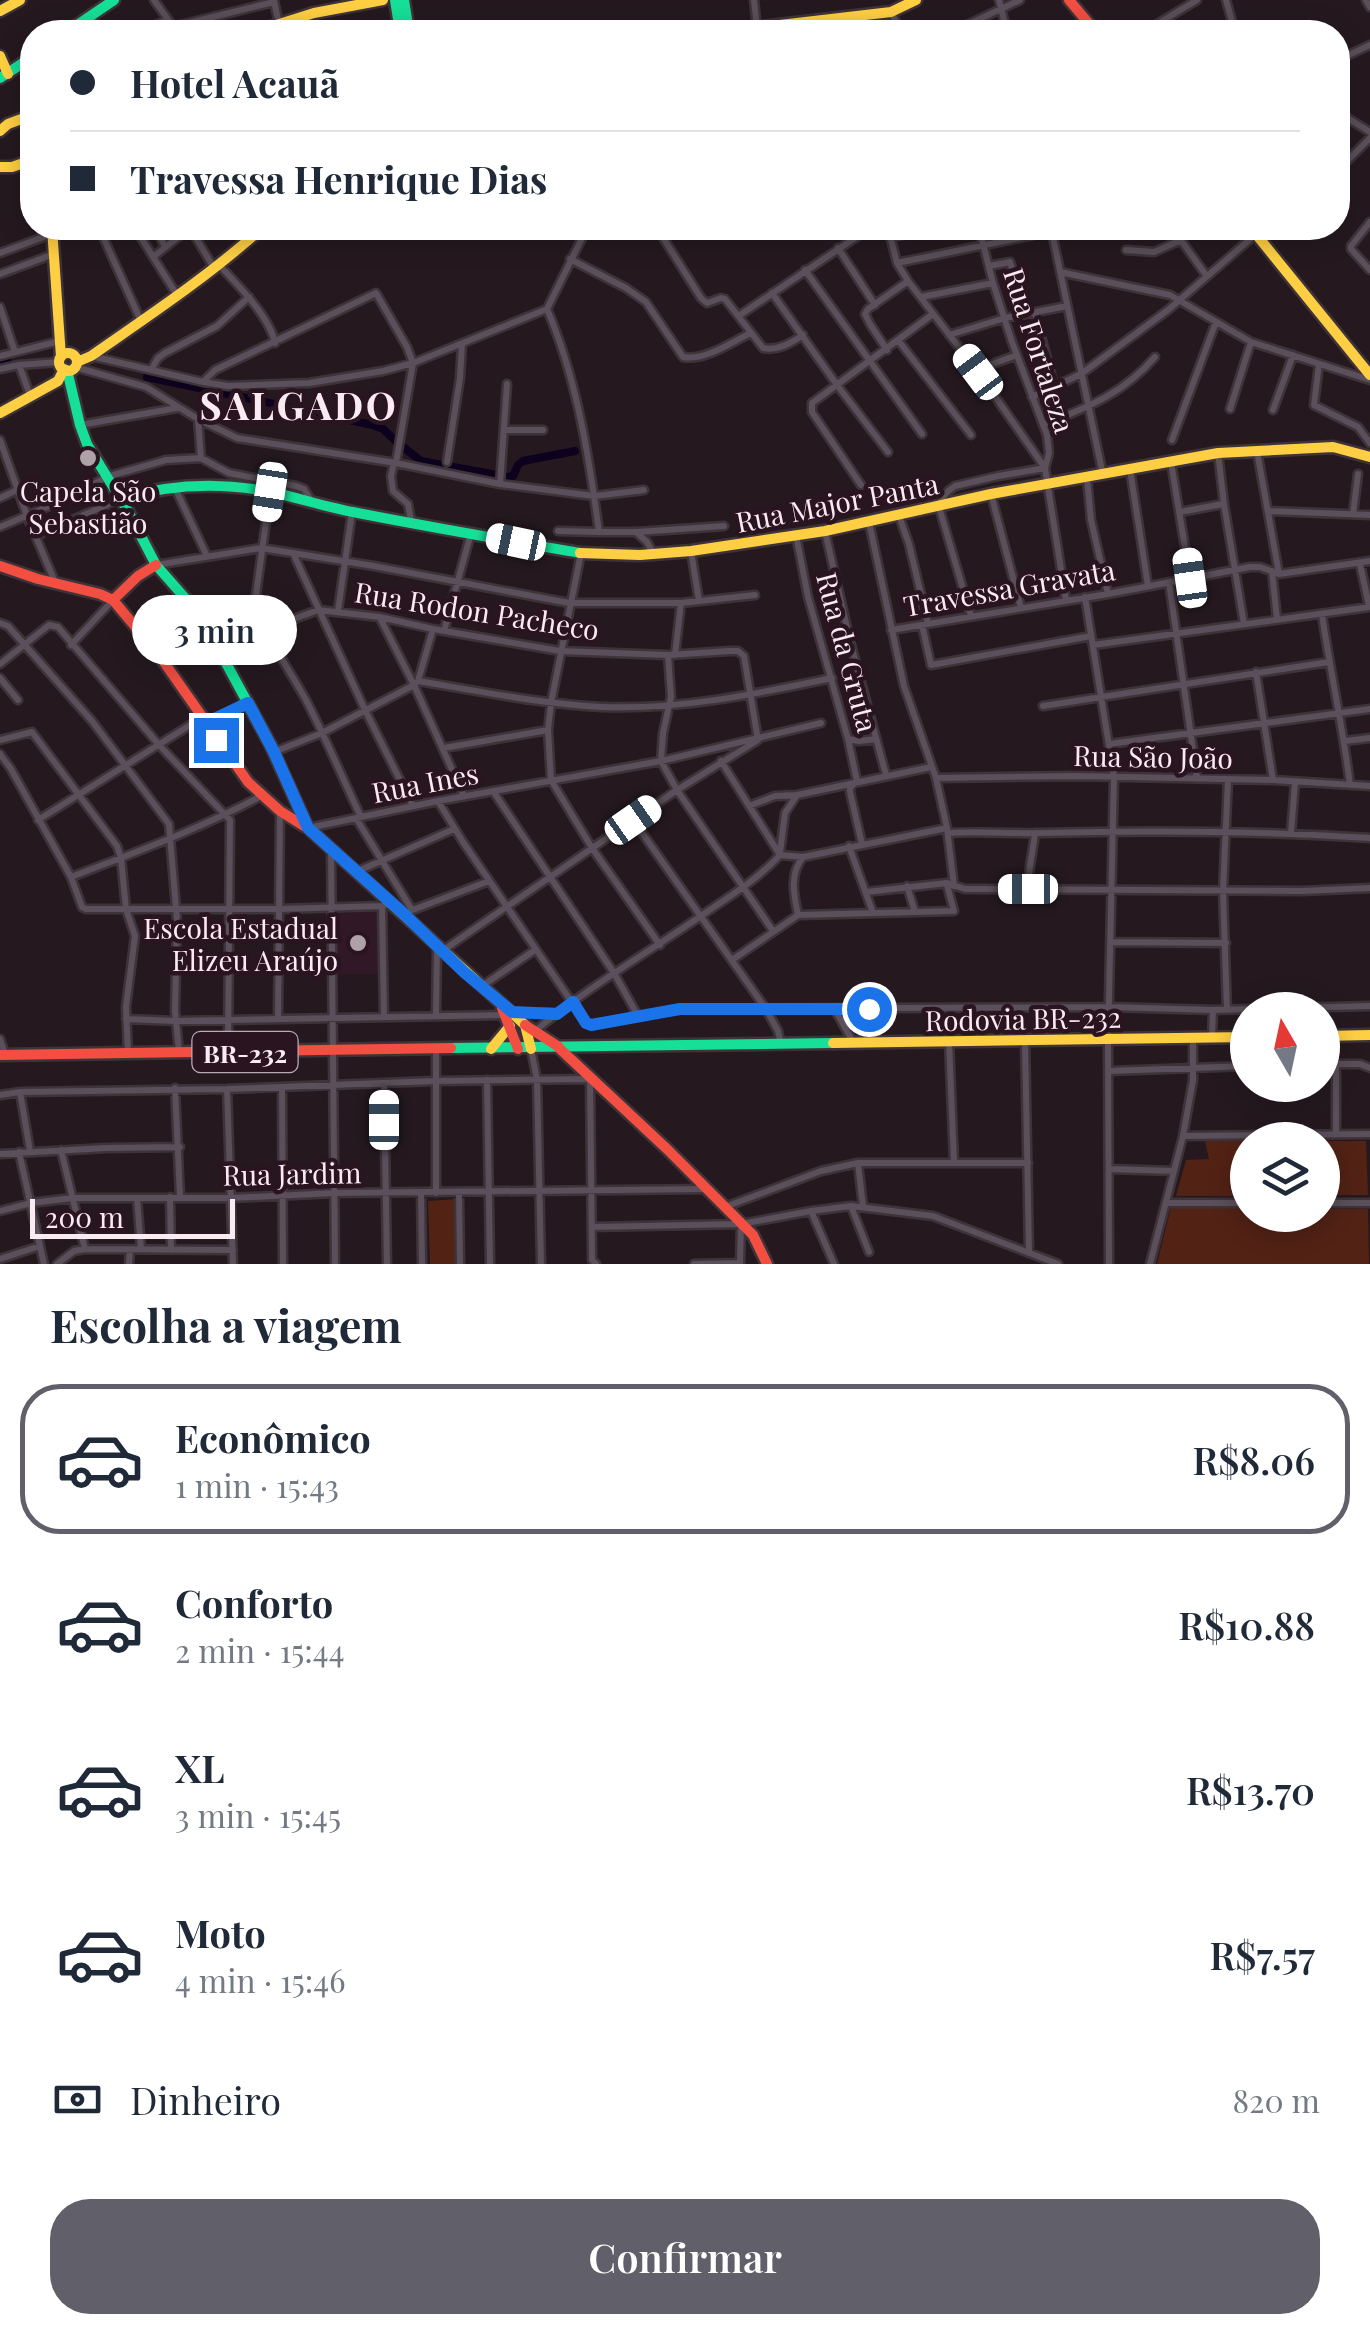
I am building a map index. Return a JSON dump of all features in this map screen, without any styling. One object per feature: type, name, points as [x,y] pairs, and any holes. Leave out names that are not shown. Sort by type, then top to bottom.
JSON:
[{"type":"main road","points":[[0,11],[20,0]]},
{"type":"main road","points":[[84,20],[114,0]]},
{"type":"main road","points":[[292,20],[382,0]]},
{"type":"main road","points":[[824,20],[891,12],[916,0]]},
{"type":"main road","points":[[1070,0],[1086,20]]},
{"type":"main road","points":[[0,56],[4,76]]},
{"type":"main road","points":[[53,240],[61,341],[80,425],[156,565],[200,615],[274,752],[308,828]]},
{"type":"main road","points":[[0,413],[58,381],[67,363],[91,356],[247,240]]},
{"type":"main road","points":[[1265,240],[1370,377]]},
{"type":"main road","name":"Rua Major Panta","points":[[120,499],[153,489],[210,485],[270,492],[352,512],[581,552],[653,554],[825,531],[991,494],[1218,453],[1333,447],[1370,456]]},
{"type":"main road","points":[[113,600],[156,565]]},
{"type":"main road","points":[[0,566],[113,600],[159,655],[239,771],[262,796],[308,828],[358,871],[387,904],[408,912],[507,1015],[524,1049]]},
{"type":"main road","points":[[507,1015],[559,1048],[653,1135],[753,1235],[767,1264]]},
{"type":"main road","points":[[491,1049],[501,1039],[507,1015]]},
{"type":"main road","points":[[524,1049],[530,1028]]},
{"type":"main road","points":[[1340,1036],[1370,1035]]},
{"type":"main road","name":"Rodovia BR-232","points":[[559,1048],[1230,1038]]},
{"type":"main road","name":"BR-232","points":[[3,1055],[559,1048]]},
{"type":"street","points":[[999,0],[1003,20]]},
{"type":"street","points":[[980,20],[1020,0]]},
{"type":"street","points":[[1165,20],[1196,0]]},
{"type":"street","points":[[1366,0],[1370,7]]},
{"type":"street","points":[[199,20],[274,1]]},
{"type":"street","points":[[891,12],[895,20]]},
{"type":"street","points":[[90,16],[93,20]]},
{"type":"street","points":[[1350,158],[1370,135]]},
{"type":"street","points":[[1370,222],[1351,246],[1370,270]]},
{"type":"street","points":[[0,253],[31,240]]},
{"type":"street","points":[[104,240],[141,321]]},
{"type":"street","points":[[145,240],[177,295]]},
{"type":"street","points":[[163,240],[166,246]]},
{"type":"street","points":[[154,257],[174,240]]},
{"type":"street","points":[[198,240],[216,266],[248,296],[273,333],[274,343]]},
{"type":"street","points":[[91,356],[228,386],[309,383],[383,372],[547,310],[580,240]]},
{"type":"street","points":[[665,240],[702,298],[707,303],[725,299],[764,348],[782,347],[803,335]]},
{"type":"street","points":[[740,315],[851,240]]},
{"type":"street","points":[[891,240],[897,263],[908,281],[1045,468],[1066,601]]},
{"type":"street","name":"Rua Fortaleza","points":[[938,507],[955,486],[1045,468],[1049,453],[982,240]]},
{"type":"street","points":[[897,263],[1010,240]]},
{"type":"street","points":[[1054,240],[1102,475]]},
{"type":"street","points":[[1032,398],[1081,374],[1179,299],[1246,240]]},
{"type":"street","points":[[1126,250],[1154,252],[1179,241],[1206,275]]},
{"type":"street","points":[[838,248],[872,307]]},
{"type":"street","points":[[0,274],[54,254]]},
{"type":"street","points":[[570,258],[646,302],[683,358],[703,356],[750,332]]},
{"type":"street","points":[[989,266],[1010,262],[1054,386]]},
{"type":"street","points":[[805,270],[922,434]]},
{"type":"street","points":[[1060,272],[1164,293],[1251,342],[1370,377]]},
{"type":"street","points":[[887,350],[866,314],[908,281]]},
{"type":"street","points":[[921,298],[993,284]]},
{"type":"street","points":[[204,382],[215,370],[376,292],[413,363],[403,431],[391,476],[392,491],[408,504],[411,521]]},
{"type":"street","points":[[772,292],[888,452]]},
{"type":"street","points":[[152,370],[158,358],[217,326],[248,296]]},
{"type":"street","points":[[950,335],[1004,318],[1067,306]]},
{"type":"street","points":[[0,307],[15,352]]},
{"type":"street","points":[[547,310],[584,435],[599,532]]},
{"type":"street","points":[[861,484],[812,412],[812,404],[933,314]]},
{"type":"street","points":[[1172,440],[1216,322]]},
{"type":"street","points":[[898,340],[971,435]]},
{"type":"street","points":[[0,356],[61,341]]},
{"type":"street","points":[[1230,409],[1251,342]]},
{"type":"street","points":[[447,462],[462,344]]},
{"type":"street","points":[[978,372],[1018,355]]},
{"type":"street","points":[[1273,410],[1293,355]]},
{"type":"street","points":[[1043,425],[1120,390],[1155,357]]},
{"type":"street","points":[[0,369],[67,363],[146,387],[198,420],[238,438],[594,496],[644,490]]},
{"type":"street","points":[[1319,364],[1314,405],[1358,427],[1370,443]]},
{"type":"street","points":[[19,365],[30,395]]},
{"type":"street","points":[[500,478],[507,384]]},
{"type":"street","points":[[80,425],[178,408]]},
{"type":"street","points":[[198,420],[201,458]]},
{"type":"street","points":[[504,430],[543,430]]},
{"type":"street","points":[[0,440],[55,582]]},
{"type":"street","points":[[1256,450],[1269,511],[1278,619]]},
{"type":"street","points":[[1218,453],[1244,624]]},
{"type":"street","name":"Rua Major Panta","points":[[0,527],[75,495],[106,477],[166,460],[201,458],[229,473],[296,486],[312,502]]},
{"type":"street","points":[[1171,461],[1190,578]]},
{"type":"street","points":[[1130,469],[1148,586]]},
{"type":"street","points":[[1353,514],[1358,474]]},
{"type":"street","points":[[1088,478],[1092,520],[1108,594]]},
{"type":"street","points":[[174,486],[207,556]]},
{"type":"street","points":[[0,498],[17,490]]},
{"type":"street","points":[[270,492],[257,606],[408,912],[489,881]]},
{"type":"street","points":[[991,494],[1021,608]]},
{"type":"street","name":"Rua Major Panta","points":[[36,536],[120,499]]},
{"type":"street","points":[[1180,512],[1224,504]]},
{"type":"street","points":[[938,507],[971,616]]},
{"type":"street","points":[[1269,511],[1370,515]]},
{"type":"street","points":[[338,611],[352,512]]},
{"type":"street","points":[[899,516],[931,665],[1091,636]]},
{"type":"street","points":[[732,960],[798,916],[954,912],[948,831],[936,778],[904,686],[870,522]]},
{"type":"street","points":[[558,531],[636,532],[724,526]]},
{"type":"street","points":[[825,531],[886,775]]},
{"type":"street","points":[[636,532],[653,554]]},
{"type":"street","points":[[444,630],[471,533]]},
{"type":"street","name":"Rua da Gruta","points":[[796,535],[808,597],[848,739],[856,781],[850,792],[862,844]]},
{"type":"street","points":[[156,565],[261,548],[569,604],[681,603],[756,596]]},
{"type":"street","points":[[690,551],[698,601]]},
{"type":"street","points":[[581,552],[551,703],[550,780],[660,945]]},
{"type":"street","points":[[293,553],[413,806]]},
{"type":"street","name":"Travessa Gravata","points":[[891,630],[1235,570],[1260,568],[1276,572],[1370,561]]},
{"type":"street","points":[[1093,646],[1370,607],[1360,564]]},
{"type":"street","points":[[1169,582],[1197,778]]},
{"type":"street","points":[[1085,596],[1114,777],[1108,1040],[1109,1264]]},
{"type":"street","points":[[72,644],[113,600]]},
{"type":"street","points":[[681,603],[661,761],[773,931]]},
{"type":"street","name":"Rua Rodon Pacheco","points":[[221,653],[267,629],[318,610],[338,611],[560,651],[672,655],[738,651],[744,656],[751,696]]},
{"type":"street","points":[[1322,614],[1350,786]]},
{"type":"street","points":[[380,617],[416,683],[464,796]]},
{"type":"street","points":[[0,623],[8,626],[92,721],[165,817],[171,839],[176,908],[179,1052]]},
{"type":"street","points":[[0,664],[44,628],[58,626],[160,746],[226,815],[231,824],[228,1052]]},
{"type":"street","points":[[416,683],[433,629]]},
{"type":"street","points":[[1043,706],[1329,662]]},
{"type":"street","points":[[1256,672],[1272,780]]},
{"type":"street","points":[[0,678],[18,700]]},
{"type":"street","points":[[274,752],[322,733],[416,683],[603,707],[751,696],[832,678]]},
{"type":"street","points":[[751,696],[758,740]]},
{"type":"street","points":[[38,820],[204,720],[248,703]]},
{"type":"street","points":[[1109,744],[1370,709]]},
{"type":"street","points":[[436,1015],[440,948],[721,761],[758,740],[821,723]]},
{"type":"street","points":[[444,748],[548,730]]},
{"type":"street","points":[[0,740],[29,731],[41,742],[121,858],[126,909],[136,936],[128,978],[128,1054]]},
{"type":"street","points":[[1345,741],[1370,738]]},
{"type":"street","points":[[848,739],[876,739]]},
{"type":"street","name":"Rua Ines","points":[[308,828],[758,740]]},
{"type":"street","points":[[0,754],[86,909],[279,909],[387,904],[384,1016]]},
{"type":"street","points":[[721,761],[780,855]]},
{"type":"street","points":[[749,806],[775,796],[797,795],[931,766]]},
{"type":"street","name":"Rua São João","points":[[936,778],[1197,778],[1370,786]]},
{"type":"street","points":[[1226,1010],[1224,891],[1228,780]]},
{"type":"street","points":[[1291,833],[1295,783]]},
{"type":"street","points":[[493,791],[614,973],[638,1016]]},
{"type":"street","points":[[530,1028],[660,945],[767,869],[780,855],[785,813],[797,795]]},
{"type":"street","points":[[71,878],[171,839],[262,796]]},
{"type":"street","points":[[438,801],[535,950],[591,1025],[680,1009],[1226,1010],[1370,1006]]},
{"type":"street","points":[[278,1018],[280,811]]},
{"type":"street","points":[[633,820],[766,1009],[782,1045]]},
{"type":"street","points":[[358,871],[454,829]]},
{"type":"street","points":[[780,855],[803,856],[948,831],[1112,830],[1370,838]]},
{"type":"street","points":[[1028,889],[1035,833]]},
{"type":"street","points":[[849,846],[873,913]]},
{"type":"street","points":[[331,847],[335,1264]]},
{"type":"street","points":[[798,916],[794,875],[803,856]]},
{"type":"street","points":[[866,892],[950,885],[977,889],[1224,891],[1370,888]]},
{"type":"street","points":[[907,886],[915,912]]},
{"type":"street","points":[[1110,942],[1226,944]]},
{"type":"street","points":[[481,986],[535,950]]},
{"type":"street","points":[[834,1009],[854,1043]]},
{"type":"street","points":[[1212,1038],[1213,1010]]},
{"type":"street","points":[[126,1019],[557,1014]]},
{"type":"street","points":[[0,1038],[3,1055]]},
{"type":"street","points":[[1150,1264],[1183,1136],[1193,1080],[1193,1038]]},
{"type":"street","points":[[1026,1040],[1029,1252]]},
{"type":"street","points":[[949,1042],[954,1162]]},
{"type":"street","points":[[436,1049],[436,1193]]},
{"type":"street","points":[[524,1049],[537,1080],[541,1264]]},
{"type":"street","points":[[1340,1064],[1370,1068]]},
{"type":"street","points":[[1109,1072],[1230,1066]]},
{"type":"street","points":[[0,1094],[590,1079],[592,1260],[596,1264]]},
{"type":"street","points":[[487,1080],[490,1264]]},
{"type":"street","points":[[384,1082],[387,1264]]},
{"type":"street","points":[[282,1087],[284,1264]]},
{"type":"street","points":[[175,1088],[180,1196]]},
{"type":"street","points":[[227,1089],[233,1264]]},
{"type":"street","points":[[20,1092],[30,1151]]},
{"type":"street","points":[[1340,1134],[1370,1134]]},
{"type":"street","points":[[1183,1136],[1230,1135]]},
{"type":"street","points":[[0,1154],[180,1147]]},
{"type":"street","points":[[61,1150],[86,1250]]},
{"type":"street","points":[[19,1152],[44,1264]]},
{"type":"street","points":[[724,1207],[822,1171],[858,1163],[1028,1163]]},
{"type":"street","points":[[858,1163],[863,1207]]},
{"type":"street","points":[[1109,1169],[1174,1171]]},
{"type":"street","name":"Rua Jardim","points":[[0,1211],[72,1198],[706,1189]]},
{"type":"street","points":[[421,1193],[422,1264]]},
{"type":"street","points":[[459,1193],[460,1264]]},
{"type":"street","points":[[137,1198],[141,1250]]},
{"type":"street","points":[[170,1198],[171,1250]]},
{"type":"street","points":[[1340,1202],[1370,1202]]},
{"type":"street","points":[[1167,1203],[1230,1203]]},
{"type":"street","points":[[592,1227],[741,1224],[851,1206],[934,1216],[1058,1264]]},
{"type":"street","points":[[851,1206],[870,1252]]},
{"type":"street","points":[[811,1210],[834,1264]]},
{"type":"street","points":[[694,1264],[740,1263],[741,1224]]},
{"type":"street","points":[[0,1260],[40,1246]]},
{"type":"street","points":[[58,1264],[74,1251],[86,1250],[233,1250]]},
{"type":"street","points":[[129,1264],[130,1250]]},
{"type":"shaded area","name":"Escola Estadual Elizeu Araújo","points":[[379,912],[380,974],[337,974],[337,913]]},
{"type":"shaded area","points":[[1205,1141],[1230,1141],[1230,1196],[1176,1196],[1186,1160],[1209,1159]]},
{"type":"shaded area","points":[[1340,1141],[1366,1141],[1368,1195],[1340,1195]]},
{"type":"shaded area","points":[[457,1199],[457,1264],[430,1264],[428,1201]]},
{"type":"shaded area","points":[[1171,1207],[1230,1208],[1230,1232],[1340,1232],[1340,1209],[1368,1209],[1369,1264],[1157,1264]]},
{"type":"waterway","points":[[0,361],[7,359]]},
{"type":"waterway","points":[[147,377],[373,425],[399,444]]},
{"type":"waterway","points":[[403,447],[421,461],[508,477],[523,461],[575,451]]},
{"type":"traffic: fast","points":[[85,20],[114,0]]},
{"type":"traffic: fast","points":[[395,0],[398,20]]},
{"type":"traffic: fast","points":[[404,0],[407,20]]},
{"type":"traffic: fast","points":[[0,78],[20,65]]},
{"type":"traffic: fast","points":[[67,370],[87,444],[156,565],[200,615],[270,744]]},
{"type":"traffic: fast","points":[[120,499],[176,488],[252,489],[353,512],[580,553]]},
{"type":"traffic: fast","points":[[451,1048],[833,1043]]},
{"type":"traffic: slow","points":[[0,11],[20,0]]},
{"type":"traffic: slow","points":[[292,20],[383,0]]},
{"type":"traffic: slow","points":[[822,20],[891,12],[916,0]]},
{"type":"traffic: slow","points":[[0,56],[8,74]]},
{"type":"traffic: slow","points":[[0,131],[20,120]]},
{"type":"traffic: slow","points":[[0,167],[20,164]]},
{"type":"traffic: slow","points":[[53,240],[61,357]]},
{"type":"traffic: slow","points":[[77,362],[179,295],[248,240]]},
{"type":"traffic: slow","points":[[1261,240],[1370,375]]},
{"type":"traffic: slow","points":[[68,353],[77,362],[68,371],[59,362],[68,353]]},
{"type":"traffic: slow","points":[[0,413],[58,381],[64,369]]},
{"type":"traffic: slow","points":[[580,553],[640,555],[691,551],[825,531],[991,494],[1218,453],[1333,447],[1370,457]]},
{"type":"traffic: slow","points":[[270,744],[308,828],[525,1025],[531,1049]]},
{"type":"traffic: slow","points":[[491,1049],[510,1026]]},
{"type":"traffic: slow","points":[[1340,1036],[1370,1035]]},
{"type":"traffic: slow","points":[[833,1043],[1230,1037]]},
{"type":"traffic: jam","points":[[1069,0],[1086,20]]},
{"type":"traffic: jam","points":[[113,600],[156,565]]},
{"type":"traffic: jam","points":[[0,566],[113,600],[159,655],[248,782],[280,811],[304,826]]},
{"type":"traffic: jam","points":[[502,1008],[518,1049]]},
{"type":"traffic: jam","points":[[525,1025],[559,1047]]},
{"type":"traffic: jam","points":[[0,1055],[451,1048]]},
{"type":"traffic: jam","points":[[559,1048],[753,1235],[767,1264]]},
{"type":"place","name":"Capela São Sebastião","points":[[88,458]]},
{"type":"place","name":"Escola Estadual Elizeu Araújo","points":[[358,943]]},
{"type":"district","name":"SALGADO","points":[[299,404]]},
{"type":"route","points":[[216,740],[206,723],[248,703],[308,828],[512,1012],[557,1014],[573,1002],[591,1025],[680,1009],[869,1009]]}]
